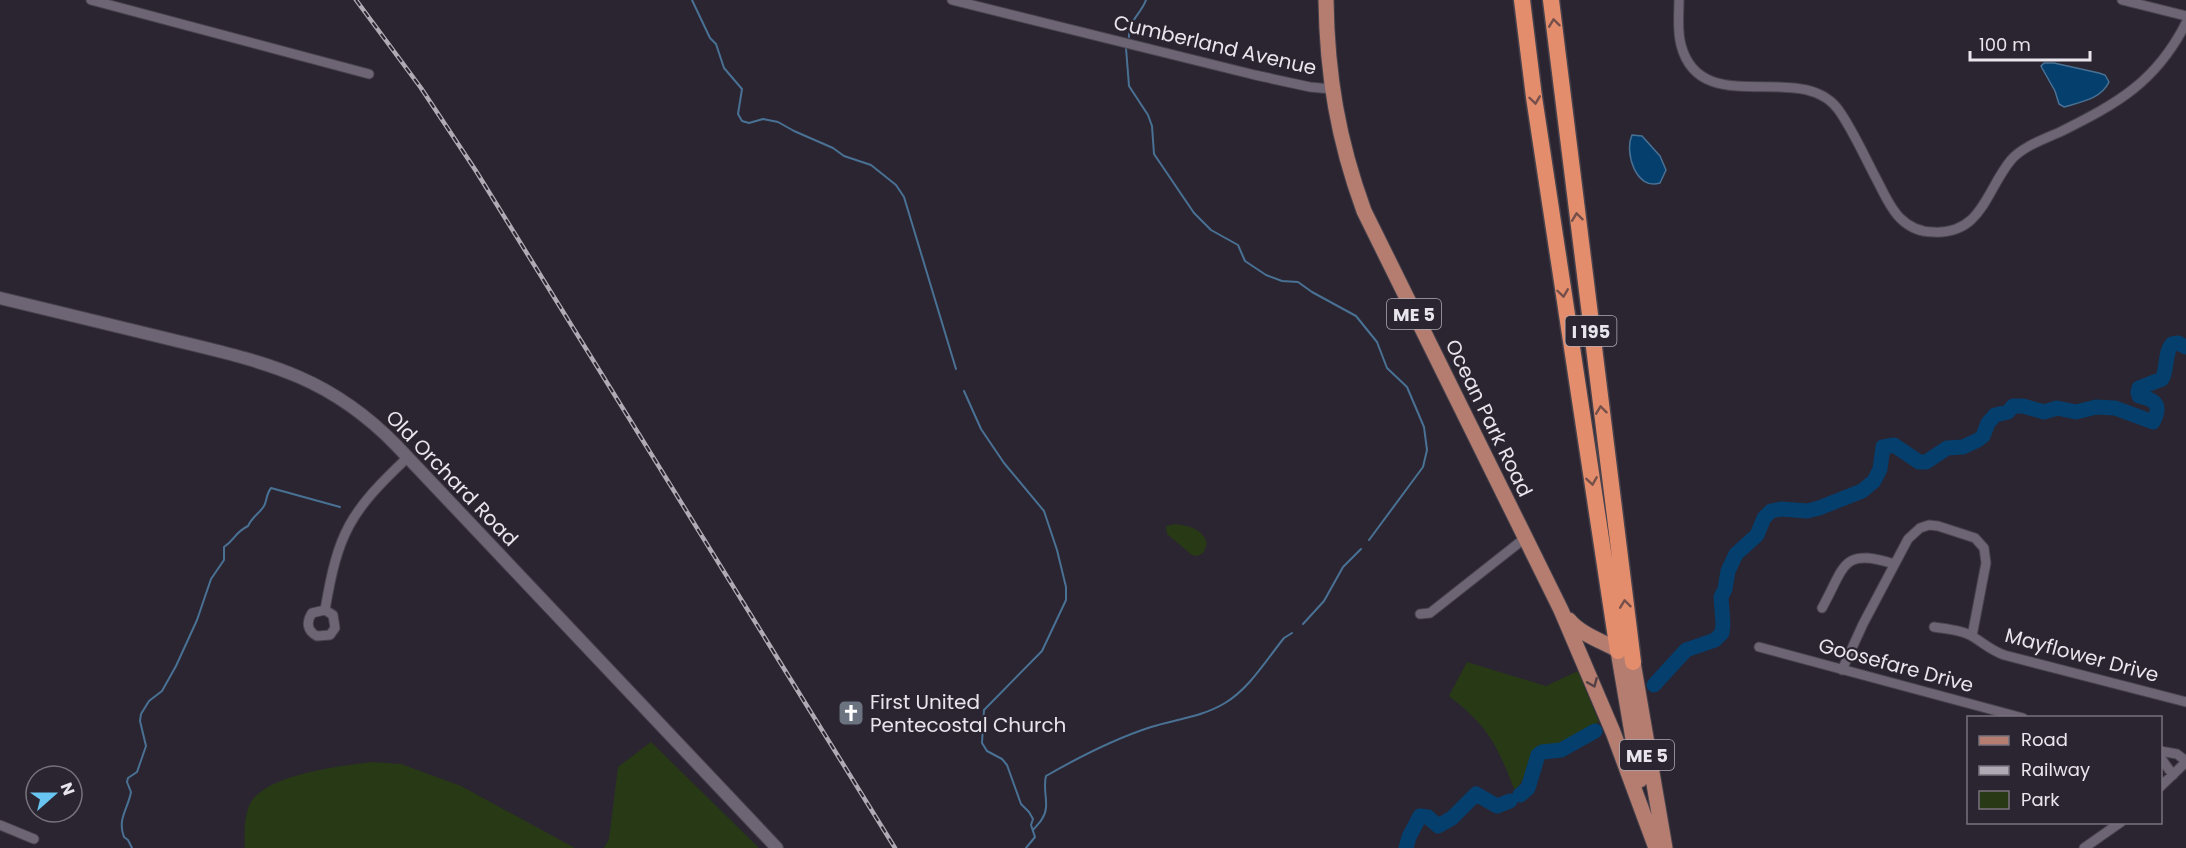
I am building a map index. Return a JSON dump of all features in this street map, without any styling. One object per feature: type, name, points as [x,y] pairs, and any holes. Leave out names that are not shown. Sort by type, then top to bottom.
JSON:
[{"type":"highway","name":"I 195","points":[[1522,0],[1534,97],[1618,651]]},
{"type":"highway","name":"I 195","points":[[1551,0],[1633,662]]},
{"type":"main road","name":"Ocean Park Road","points":[[1326,0],[1331,89],[1341,140],[1364,211],[1561,610],[1658,845]]},
{"type":"main road","name":"Ocean Park Road","points":[[1561,610],[1574,626],[1597,641],[1627,655],[1633,662]]},
{"type":"main road","points":[[1582,657],[1586,649],[1597,641]]},
{"type":"main road","points":[[1618,651],[1632,743],[1658,845]]},
{"type":"main road","name":"ME 5","points":[[1633,662],[1658,845]]},
{"type":"street","points":[[91,0],[369,74]]},
{"type":"street","name":"Cumberland Avenue","points":[[952,0],[1255,75],[1310,87],[1331,89]]},
{"type":"street","points":[[1679,0],[1681,47],[1687,60],[1696,71],[1719,84],[1738,87],[1803,88],[1825,96],[1842,115],[1894,212],[1913,228],[1936,233],[1954,230],[1972,219],[1982,208],[2007,166],[2019,153],[2107,108],[2137,87],[2170,50],[2186,23]]},
{"type":"street","points":[[2122,0],[2186,16]]},
{"type":"street","name":"Old Orchard Road","points":[[0,298],[253,359],[320,386],[351,406],[386,436],[777,848]]},
{"type":"street","points":[[325,610],[336,553],[353,515],[407,458]]},
{"type":"street","points":[[1842,670],[1894,564],[1908,539],[1920,528],[1938,525],[1951,529],[1976,538],[1984,548],[1986,563],[1972,636]]},
{"type":"street","points":[[1420,614],[1430,613],[1525,538]]},
{"type":"street","points":[[1822,608],[1845,566],[1851,560],[1867,556],[1894,564]]},
{"type":"street","name":"Mayflower Drive","points":[[1934,627],[1972,636],[1988,648],[2004,655],[2186,702]]},
{"type":"street","name":"Goosefare Drive","points":[[1759,647],[2019,716]]},
{"type":"street","points":[[2162,751],[2177,753],[2186,762],[2162,785]]},
{"type":"street","points":[[2162,760],[2173,775]]},
{"type":"street","points":[[2084,848],[2118,824]]},
{"type":"street","points":[[0,825],[34,838]]},
{"type":"green space","points":[[1175,524],[1190,527],[1202,534],[1207,543],[1204,552],[1198,556],[1192,555],[1167,534],[1166,526]]},
{"type":"green space","points":[[1467,662],[1546,686],[1578,671],[1599,722],[1558,744],[1544,744],[1537,747],[1532,752],[1527,774],[1515,791],[1503,761],[1490,738],[1474,717],[1449,696]]},
{"type":"green space","points":[[651,742],[759,848],[604,848],[609,839],[618,767]]},
{"type":"green space","points":[[372,762],[401,764],[461,786],[575,848],[245,848],[246,816],[249,806],[257,795],[269,786],[323,769]]},
{"type":"water","points":[[2044,63],[2099,73],[2105,75],[2109,82],[2096,96],[2064,107],[2059,104],[2055,91],[2041,66]]},
{"type":"water","points":[[1632,135],[1642,136],[1660,156],[1666,170],[1660,183],[1652,184],[1638,176],[1631,160]]},
{"type":"waterway","points":[[692,0],[710,38],[716,44],[724,68],[742,89],[738,114],[742,121],[749,123],[763,119],[778,122],[833,148],[844,156],[871,165],[896,185],[904,197],[956,369]]},
{"type":"waterway","points":[[1129,37],[1131,26],[1146,0]]},
{"type":"waterway","points":[[1126,48],[1129,86],[1148,115],[1152,126],[1154,154],[1194,213],[1211,230],[1238,245],[1245,261],[1266,275],[1282,281],[1298,282],[1356,316],[1377,342],[1387,368],[1407,387],[1424,427],[1427,450],[1423,467],[1369,540]]},
{"type":"waterway","points":[[1654,685],[1686,650],[1715,640],[1722,633],[1721,597],[1728,571],[1736,554],[1757,535],[1764,518],[1771,511],[1781,509],[1807,511],[1862,491],[1874,481],[1880,469],[1883,447],[1894,445],[1919,462],[1926,462],[1947,448],[1963,447],[1978,440],[1983,436],[1988,423],[1995,415],[2008,412],[2013,406],[2023,406],[2044,412],[2057,408],[2076,412],[2096,407],[2115,408],[2153,422],[2157,411],[2156,404],[2150,399],[2139,396],[2139,388],[2162,379],[2172,344],[2178,343],[2186,347]]},
{"type":"waterway","points":[[964,391],[981,429],[1004,463],[1044,511],[1066,587],[1066,600],[1042,651],[984,710],[982,743],[987,751],[1002,759],[1007,765],[1021,804],[1033,819],[1031,825],[1035,837],[1026,848]]},
{"type":"waterway","points":[[132,848],[124,837],[122,825],[131,792],[127,782],[128,778],[137,772],[146,746],[140,721],[141,714],[149,701],[162,691],[176,666],[197,620],[211,579],[224,560],[224,547],[248,526],[262,509],[271,488],[340,507]]},
{"type":"waterway","points":[[1303,624],[1324,601],[1343,567],[1361,549]]},
{"type":"waterway","points":[[1033,830],[1045,814],[1046,776],[1124,737],[1151,727],[1198,715],[1225,703],[1250,682],[1284,638],[1292,633]]},
{"type":"waterway","points":[[1520,795],[1528,788],[1538,755],[1542,752],[1561,750],[1595,731]]},
{"type":"waterway","points":[[1406,848],[1420,816],[1428,817],[1438,826],[1452,818],[1476,794],[1497,806],[1510,801]]},
{"type":"railway","points":[[356,0],[421,88],[476,171],[895,848]]},
{"type":"place","name":"First United Pentecostal Church","points":[[851,713]]}]
